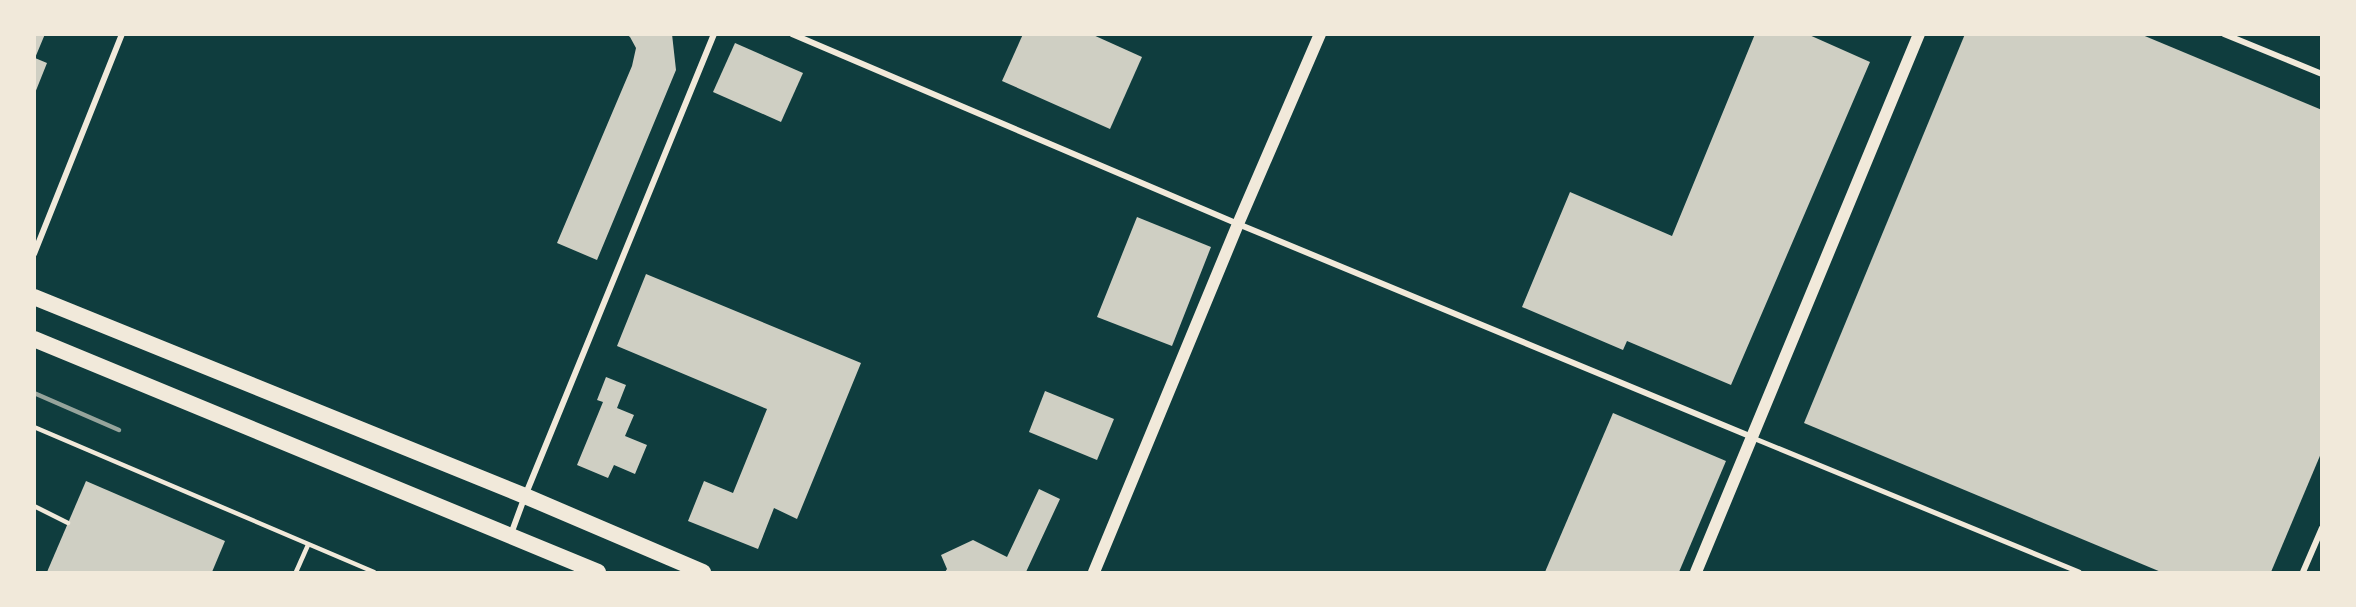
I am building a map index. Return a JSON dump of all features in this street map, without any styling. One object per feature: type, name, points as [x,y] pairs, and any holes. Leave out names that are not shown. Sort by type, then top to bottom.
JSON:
[{"type":"highway","points":[[34,297],[525,496],[703,573]]},
{"type":"highway","points":[[34,339],[598,573]]},
{"type":"main road","points":[[1094,573],[1238,224],[1320,34]]},
{"type":"main road","points":[[1696,573],[1919,34]]},
{"type":"street","points":[[34,254],[122,34]]},
{"type":"street","points":[[511,535],[714,34]]},
{"type":"street","points":[[792,34],[1238,224],[2079,573]]},
{"type":"street","points":[[2224,34],[2322,74]]},
{"type":"street","points":[[2303,573],[2322,528]]},
{"type":"lane","points":[[34,427],[374,573]]},
{"type":"lane","points":[[34,506],[68,523]]},
{"type":"lane","points":[[296,573],[308,545]]},
{"type":"building","points":[[34,34],[45,34],[35,58],[47,63],[35,93]]},
{"type":"building","points":[[626,34],[672,34],[676,70],[597,260],[557,243],[632,66],[636,48]]},
{"type":"building","points":[[1023,34],[1091,34],[1142,57],[1110,129],[1002,81]]},
{"type":"building","points":[[1755,34],[1807,34],[1870,62],[1731,385],[1627,341],[1623,350],[1522,307],[1570,192],[1672,236]]},
{"type":"building","points":[[1965,34],[2140,34],[2322,110],[2322,451],[2271,572],[2161,572],[1804,423]]},
{"type":"building","points":[[735,43],[803,73],[781,122],[713,92]]},
{"type":"building","points":[[1137,217],[1211,247],[1172,346],[1097,317]]},
{"type":"building","points":[[646,274],[861,363],[797,519],[774,508],[758,549],[688,521],[704,481],[733,493],[767,409],[617,346]]},
{"type":"building","points":[[606,377],[626,385],[617,408],[634,415],[625,436],[647,445],[635,474],[614,465],[608,478],[577,465],[603,402],[597,400]]},
{"type":"building","points":[[1045,391],[1114,419],[1097,460],[1029,432]]},
{"type":"building","points":[[1613,413],[1726,461],[1679,572],[1545,572]]},
{"type":"building","points":[[86,481],[225,541],[212,572],[47,572]]},
{"type":"building","points":[[1039,489],[1060,499],[1026,572],[945,572],[947,569],[941,555],[973,540],[1007,557]]},
{"type":"railway","points":[[34,393],[119,430]]}]
